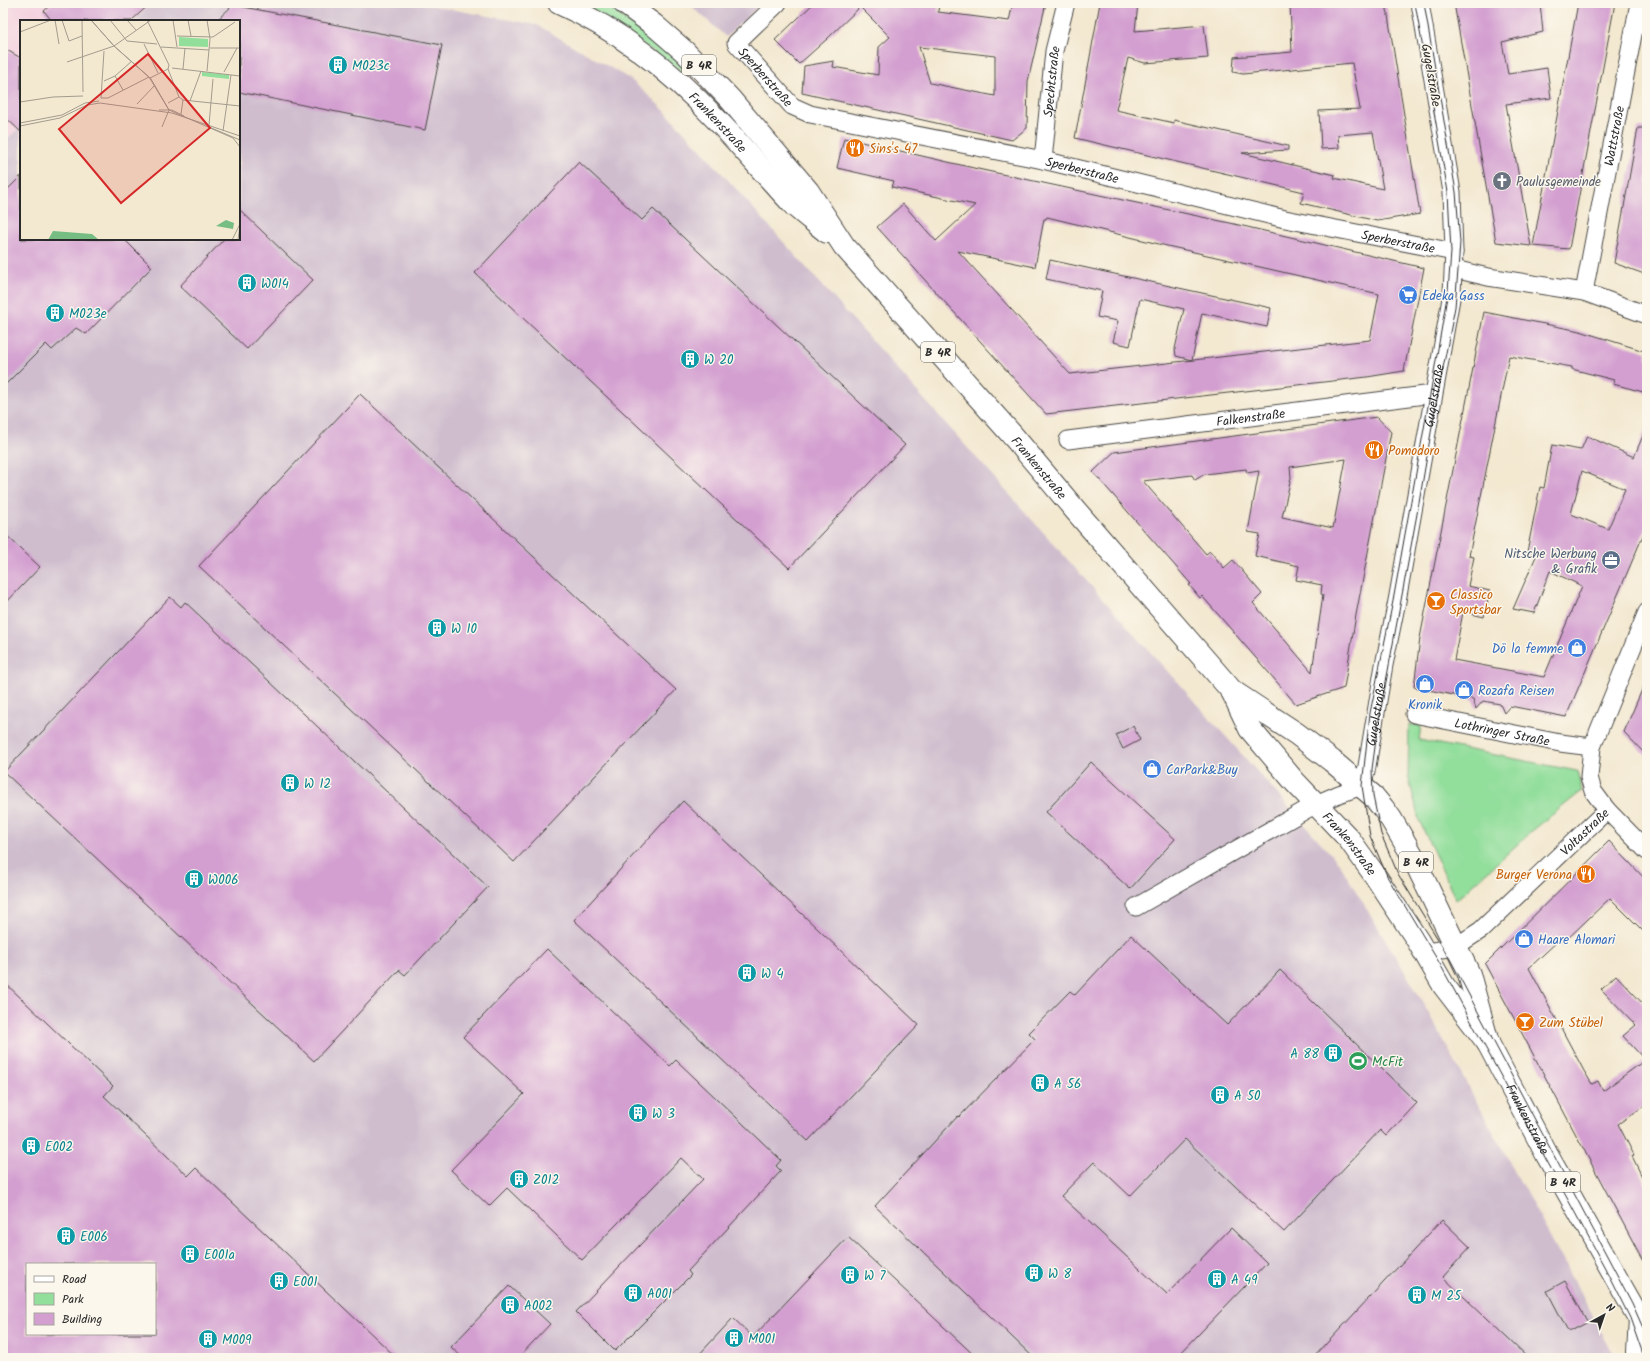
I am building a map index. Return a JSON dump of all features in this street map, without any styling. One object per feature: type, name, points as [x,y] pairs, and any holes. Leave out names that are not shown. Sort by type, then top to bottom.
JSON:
[{"type":"main road","name":"Frankenstraße","points":[[559,3],[606,27],[634,46],[677,81],[716,118],[795,205],[844,246],[1013,436],[1232,691],[1296,734],[1332,761],[1373,796],[1391,819],[1405,841],[1469,974],[1488,1043]]},
{"type":"main road","name":"Frankenstraße","points":[[624,3],[678,46],[710,76],[808,191],[844,246]]},
{"type":"main road","name":"Frankenstraße","points":[[1232,691],[1250,729],[1294,781],[1349,839],[1362,856],[1424,951],[1444,986],[1488,1043],[1547,1155],[1645,1322],[1638,1352],[1640,1358]]},
{"type":"street","name":"Sperberstraße","points":[[778,3],[736,43],[792,106],[810,114],[1042,160],[1454,261],[1488,277],[1584,292],[1647,315]]},
{"type":"street","name":"Spechtstraße","points":[[1042,160],[1054,50],[1066,3]]},
{"type":"street","name":"Gugelstraße","points":[[1362,786],[1370,757],[1384,665],[1397,601],[1452,292],[1454,261],[1452,192],[1420,3]]},
{"type":"street","name":"Wattstraße","points":[[1584,292],[1639,3]]},
{"type":"street","name":"Falkenstraße","points":[[1068,440],[1433,394]]},
{"type":"street","name":"Voltastraße","points":[[1455,947],[1481,930],[1607,810],[1593,791],[1589,777],[1592,746],[1647,612]]},
{"type":"street","name":"Lothringer Straße","points":[[1414,714],[1560,743],[1592,746]]},
{"type":"street","name":"Frankenstraße","points":[[1136,907],[1316,804],[1362,786]]},
{"type":"street","points":[[1607,810],[1647,851]]},
{"type":"street","points":[[1424,951],[1455,947]]},
{"type":"shaded area","points":[[3,3],[152,3],[134,20],[20,20],[20,127],[3,143]]},
{"type":"shaded area","points":[[152,3],[417,3],[537,25],[630,79],[662,108],[702,151],[1339,863],[1417,992],[1616,1358],[3,1358],[3,143],[20,127],[20,240],[240,240],[240,20],[134,20]]},
{"type":"shaded area","points":[[688,3],[762,3],[726,37]]},
{"type":"green space","points":[[583,3],[603,3],[665,49],[689,70],[685,74]]},
{"type":"green space","points":[[1409,724],[1421,726],[1419,740],[1577,771],[1582,791],[1532,831],[1456,900],[1419,820],[1408,775]]},
{"type":"building","points":[[53,3],[151,3],[132,20],[51,20],[44,11]]},
{"type":"building","points":[[814,3],[939,3],[938,12],[1009,21],[1013,3],[1046,3],[1028,81],[1027,128],[1012,140],[802,93],[804,66],[834,61],[833,67],[878,75],[879,47],[890,37],[860,7],[799,64],[775,40]],"holes":[[[919,47],[995,56],[995,96],[930,83]]]},
{"type":"building","points":[[1100,3],[1138,3],[1135,31],[1204,25],[1208,58],[1145,63],[1128,58],[1116,110],[1174,123],[1174,120],[1288,146],[1288,150],[1242,153],[1335,175],[1334,178],[1383,189],[1373,132],[1338,135],[1339,148],[1321,149],[1319,111],[1360,109],[1352,63],[1243,74],[1233,72],[1234,57],[1292,52],[1290,3],[1386,3],[1420,214],[1377,221],[1301,203],[1304,192],[1075,138]]},
{"type":"building","points":[[1454,3],[1540,3],[1543,32],[1502,42],[1508,74],[1547,68],[1551,98],[1506,104],[1531,246],[1496,242]]},
{"type":"building","points":[[1578,3],[1615,3],[1569,249],[1533,246]]},
{"type":"building","name":"M023c","points":[[233,5],[442,45],[425,130],[240,92],[240,20],[217,20]]},
{"type":"building","points":[[3,48],[20,57],[20,131],[3,115]]},
{"type":"building","points":[[1638,128],[1647,128],[1647,275],[1614,263]]},
{"type":"building","points":[[844,138],[978,169],[1230,223],[1424,268],[1404,371],[1367,377],[1046,414],[877,227],[903,204],[936,241],[975,205],[892,187],[894,181],[837,168]],"holes":[[[1047,217],[1379,294],[1370,340],[1070,374],[958,251],[1035,267],[1044,219]]]},
{"type":"building","name":"W 20","points":[[579,162],[642,220],[653,209],[905,445],[789,568],[475,273]]},
{"type":"building","name":"M023e","points":[[20,177],[20,240],[125,240],[152,267],[86,334],[76,328],[52,350],[46,344],[3,387],[3,194]]},
{"type":"building","name":"W014","points":[[240,210],[313,280],[247,349],[180,286],[223,240],[240,240]]},
{"type":"building","points":[[1050,260],[1271,308],[1267,327],[1202,313],[1192,360],[1176,356],[1175,349],[1184,309],[1140,299],[1130,346],[1113,342],[1118,321],[1097,317],[1102,291],[1046,279]]},
{"type":"building","points":[[1484,312],[1580,331],[1647,352],[1647,393],[1613,384],[1614,380],[1572,369],[1572,367],[1509,356],[1469,556],[1474,557],[1468,586],[1490,591],[1484,617],[1463,612],[1454,660],[1544,677],[1582,586],[1550,571],[1534,613],[1513,609],[1537,554],[1527,552],[1540,487],[1544,488],[1552,445],[1581,450],[1587,436],[1634,457],[1647,426],[1647,526],[1566,717],[1510,706],[1504,713],[1500,704],[1483,701],[1476,709],[1473,699],[1414,687],[1420,638]],"holes":[[[1582,471],[1625,489],[1608,529],[1571,514]]]},
{"type":"building","name":"W 10","points":[[360,394],[676,690],[514,862],[199,566]]},
{"type":"building","points":[[1377,417],[1391,432],[1356,615],[1344,688],[1296,704],[1202,596],[1200,598],[1189,585],[1191,584],[1093,472],[1114,452]],"holes":[[[1346,459],[1333,528],[1282,517],[1291,478],[1290,467]],[[1246,469],[1247,473],[1259,471],[1248,532],[1260,534],[1255,556],[1299,566],[1296,580],[1322,585],[1321,594],[1323,595],[1312,672],[1253,603],[1262,594],[1233,560],[1224,568],[1210,551],[1206,554],[1143,481],[1192,475],[1195,480],[1205,474]]]},
{"type":"building","points":[[3,532],[40,567],[3,606]]},
{"type":"building","points":[[170,597],[181,607],[185,602],[488,887],[405,975],[399,970],[314,1061],[4,772]]},
{"type":"building","points":[[1647,678],[1647,756],[1624,732]]},
{"type":"building","points":[[1133,726],[1140,740],[1123,749],[1116,735]]},
{"type":"building","points":[[1091,762],[1175,839],[1130,889],[1046,812]]},
{"type":"building","name":"W 4","points":[[683,801],[919,1025],[808,1141],[574,920]]},
{"type":"building","points":[[1609,841],[1647,881],[1647,935],[1610,898],[1563,943],[1560,939],[1529,968],[1584,1071],[1592,1084],[1598,1081],[1603,1091],[1645,1060],[1623,1036],[1636,1025],[1601,989],[1616,975],[1647,1008],[1647,1104],[1618,1124],[1634,1155],[1632,1156],[1647,1187],[1647,1268],[1485,964]]},
{"type":"building","points":[[1131,935],[1227,1025],[1280,970],[1417,1103],[1386,1136],[1380,1130],[1284,1232],[1185,1139],[1130,1196],[1094,1162],[1061,1196],[1167,1294],[1231,1228],[1267,1263],[1176,1358],[1034,1358],[875,1206],[958,1116],[959,1117],[1035,1039],[1029,1033],[1070,991],[1075,995]]},
{"type":"building","name":"W 3","points":[[547,949],[670,1066],[676,1060],[781,1160],[776,1166],[781,1171],[688,1271],[691,1275],[615,1351],[576,1312],[703,1179],[681,1158],[582,1260],[507,1188],[489,1206],[451,1170],[524,1094],[463,1037]]},
{"type":"building","points":[[3,981],[113,1086],[104,1096],[188,1176],[196,1168],[397,1358],[3,1358]]},
{"type":"building","name":"M 25","points":[[1442,1220],[1470,1247],[1443,1277],[1528,1358],[1313,1358]]},
{"type":"building","name":"W 7","points":[[848,1237],[977,1358],[696,1358],[733,1318],[753,1337]]},
{"type":"building","points":[[1565,1281],[1587,1321],[1568,1331],[1547,1291]]},
{"type":"building","name":"A002","points":[[509,1286],[550,1324],[518,1358],[463,1358],[451,1347]]},
{"type":"tram line","points":[[1415,3],[1448,192],[1451,252],[1448,291],[1430,395],[1393,601],[1370,713],[1362,786],[1370,836],[1388,878],[1440,964],[1605,1268],[1630,1318],[1644,1358]]},
{"type":"tram line","points":[[1424,3],[1456,192],[1460,242],[1455,307],[1378,725],[1372,769],[1373,796],[1381,834],[1398,874],[1450,959],[1632,1303],[1647,1337]]},
{"type":"place","name":"M023c","points":[[338,65]]},
{"type":"place","name":"Sins's 47","points":[[855,148]]},
{"type":"place","name":"Paulusgemeinde","points":[[1502,181]]},
{"type":"place","name":"W014","points":[[247,283]]},
{"type":"place","name":"Edeka Gass","points":[[1408,295]]},
{"type":"place","name":"M023e","points":[[55,313]]},
{"type":"place","name":"W 20","points":[[690,359]]},
{"type":"place","name":"Pomodoro","points":[[1374,450]]},
{"type":"place","name":"Nitsche Werbung & Grafik","points":[[1611,560]]},
{"type":"place","name":"Classico Sportsbar","points":[[1436,601]]},
{"type":"place","name":"W 10","points":[[437,628]]},
{"type":"place","name":"Dö la femme","points":[[1577,648]]},
{"type":"place","name":"Kronik","points":[[1425,684]]},
{"type":"place","name":"Rozafa Reisen","points":[[1464,690]]},
{"type":"place","name":"CarPark&Buy","points":[[1152,769]]},
{"type":"place","name":"W 12","points":[[290,783]]},
{"type":"place","name":"Burger Verona","points":[[1586,874]]},
{"type":"place","name":"W006","points":[[194,879]]},
{"type":"place","name":"Haare Alomari","points":[[1524,939]]},
{"type":"place","name":"W 4","points":[[747,973]]},
{"type":"place","name":"Zum Stübel","points":[[1525,1022]]},
{"type":"place","name":"A 88","points":[[1333,1053]]},
{"type":"place","name":"McFit","points":[[1358,1061]]},
{"type":"place","name":"A 56","points":[[1040,1083]]},
{"type":"place","name":"A 50","points":[[1220,1095]]},
{"type":"place","name":"W 3","points":[[638,1113]]},
{"type":"place","name":"E002","points":[[31,1146]]},
{"type":"place","name":"Z012","points":[[519,1179]]},
{"type":"place","name":"E006","points":[[66,1236]]},
{"type":"place","name":"E001a","points":[[190,1254]]},
{"type":"place","name":"W 8","points":[[1034,1273]]},
{"type":"place","name":"W 7","points":[[850,1275]]},
{"type":"place","name":"A 49","points":[[1217,1279]]},
{"type":"place","name":"E001","points":[[279,1281]]},
{"type":"place","name":"A001","points":[[633,1293]]},
{"type":"place","name":"M 25","points":[[1417,1295]]},
{"type":"place","name":"A002","points":[[510,1305]]},
{"type":"place","name":"M001","points":[[734,1338]]},
{"type":"place","name":"M009","points":[[208,1339]]}]
